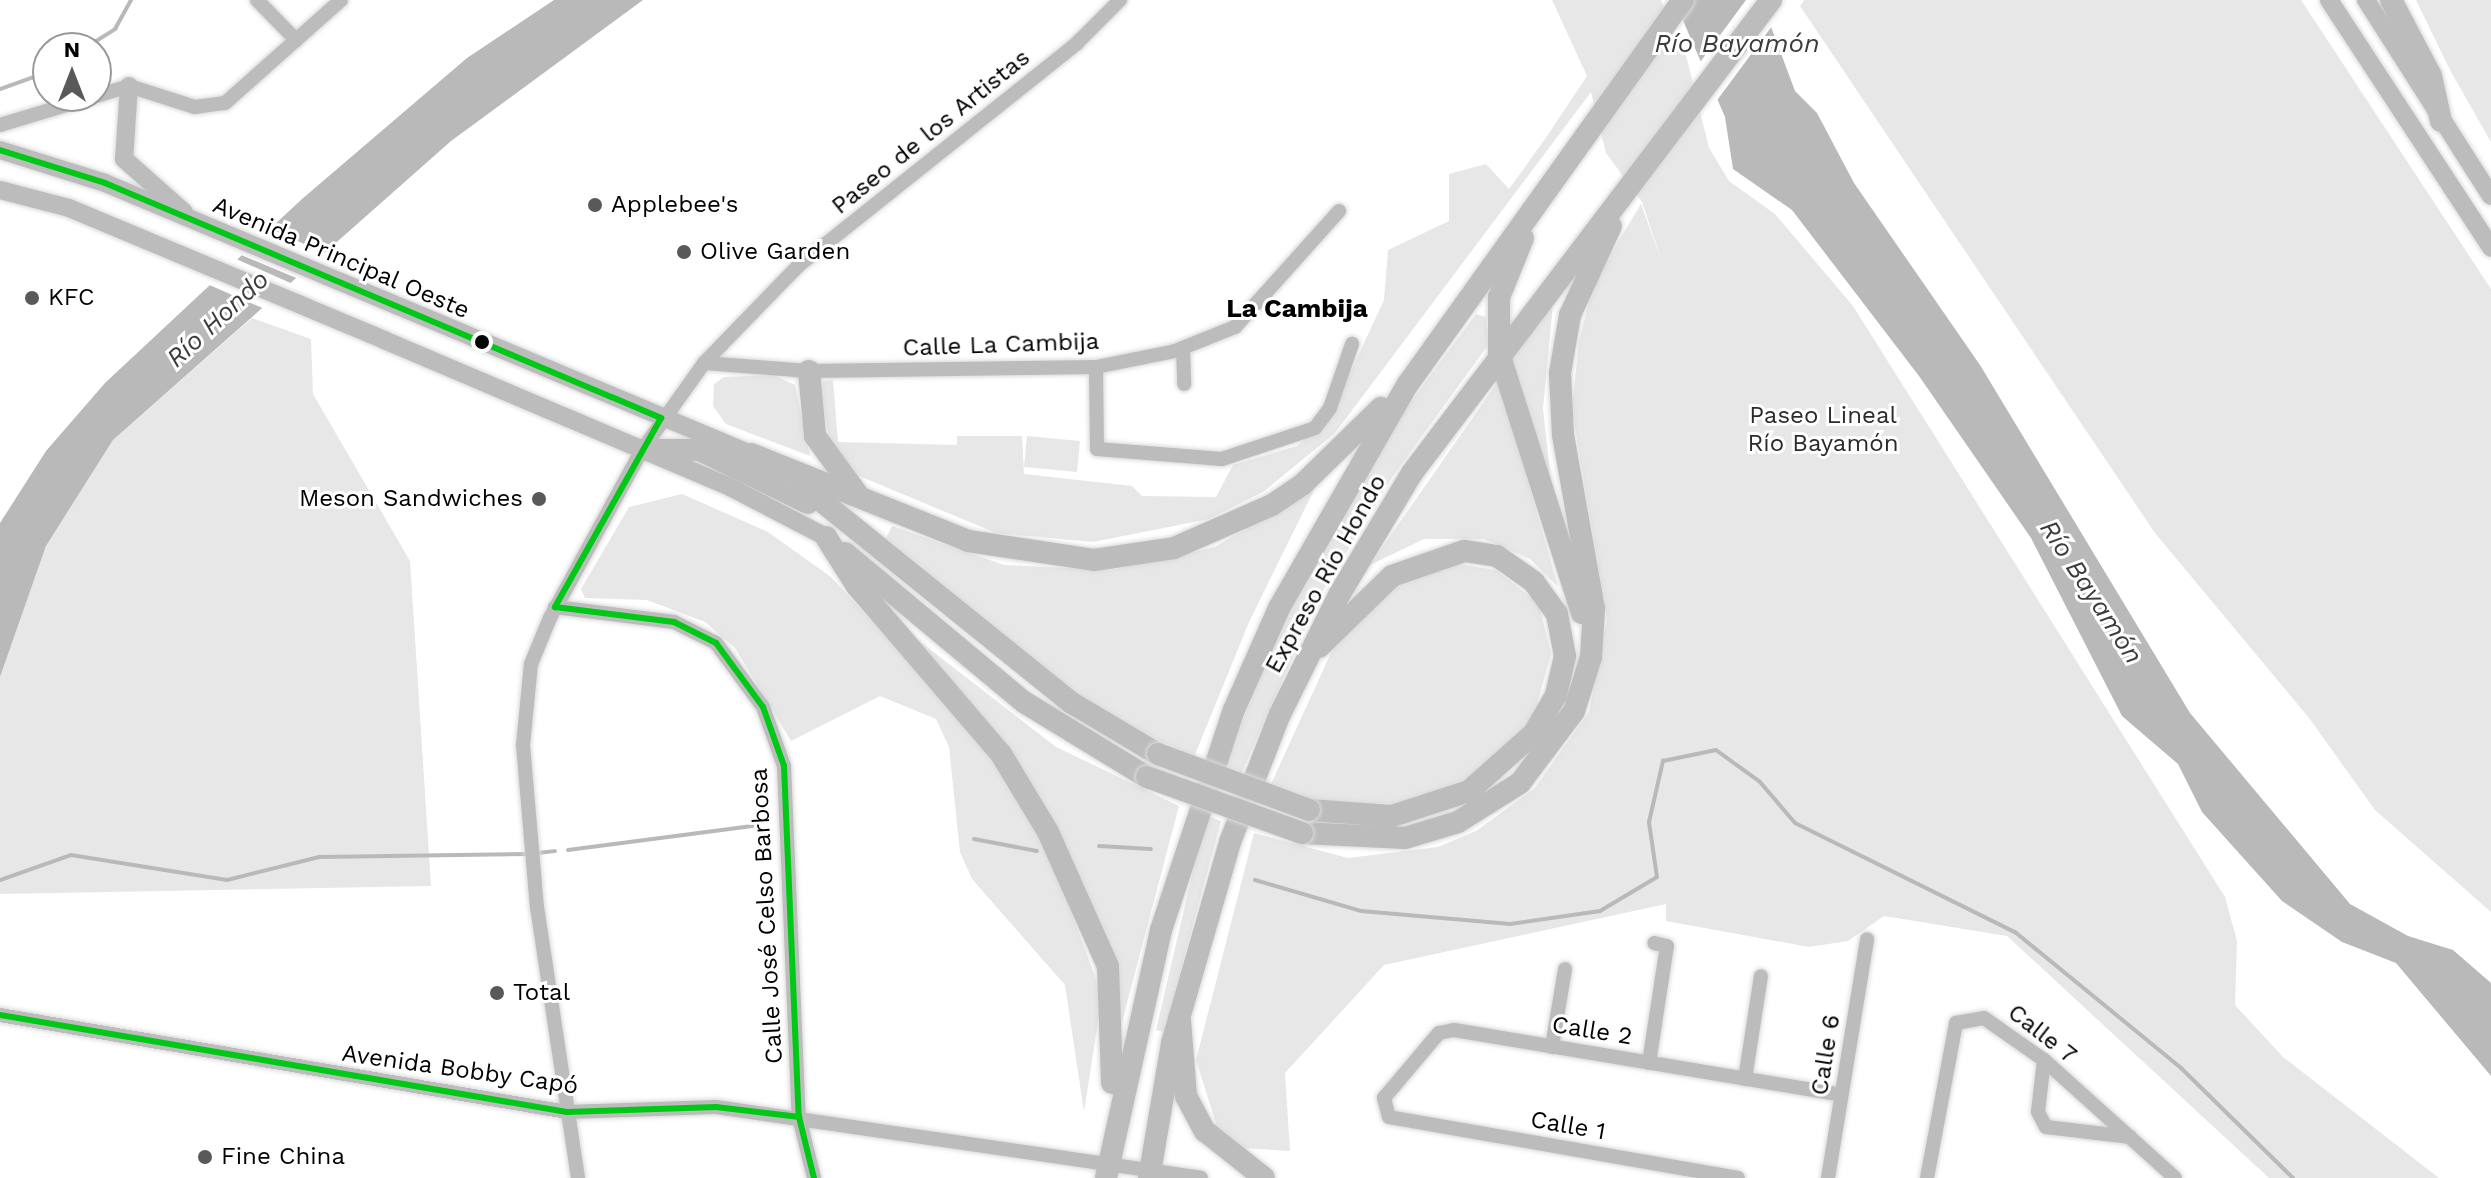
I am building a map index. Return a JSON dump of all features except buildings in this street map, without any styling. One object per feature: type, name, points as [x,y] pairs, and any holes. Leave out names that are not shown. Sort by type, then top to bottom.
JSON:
[{"type":"highway","name":"Expreso Río Hondo","points":[[1106,1173],[1161,930],[1233,712],[1328,512],[1399,398],[1683,0]]},
{"type":"highway","points":[[1591,657],[1557,532],[1499,353],[1499,297],[1517,248],[1590,134],[1699,0]]},
{"type":"highway","name":"Expreso Río Hondo","points":[[1149,1175],[1179,1017],[1230,842],[1308,655],[1378,525],[1499,353],[1631,186],[1771,0]]},
{"type":"highway","points":[[2391,0],[2431,76],[2441,121]]},
{"type":"highway","points":[[826,537],[1024,702],[1147,777],[1302,833],[1405,838],[1477,813],[1545,755],[1574,711],[1591,657],[1592,587],[1563,435],[1560,373],[1574,303],[1631,186]]},
{"type":"highway","points":[[809,371],[815,436],[861,499]]},
{"type":"highway","points":[[751,454],[861,499],[1009,552],[1094,560],[1174,548],[1303,484],[1399,398]]},
{"type":"highway","points":[[642,450],[686,446],[726,461],[783,488],[902,565]]},
{"type":"highway","points":[[751,454],[825,501],[1072,703],[1158,754],[1309,810],[1392,816],[1469,791],[1526,744],[1552,705],[1563,671],[1568,623],[1557,532]]},
{"type":"highway","points":[[826,537],[857,586],[1001,754],[1091,921],[1114,1002],[1106,1173]]},
{"type":"highway","points":[[1308,655],[1392,576],[1436,555],[1476,551],[1505,560],[1546,596],[1561,627],[1563,671]]},
{"type":"highway","points":[[1179,1017],[1186,1096],[1205,1131],[1264,1178]]},
{"type":"main road","points":[[2329,0],[2491,248]]},
{"type":"main road","points":[[2366,0],[2491,196]]},
{"type":"main road","points":[[129,86],[124,159],[202,226]]},
{"type":"main road","name":"Avenida Principal Oeste","points":[[0,150],[92,178],[751,454]]},
{"type":"main road","points":[[0,190],[69,208],[384,340],[642,450],[826,537]]},
{"type":"street","points":[[257,0],[296,40]]},
{"type":"street","points":[[0,125],[129,86],[195,107],[225,103],[341,0]]},
{"type":"street","name":"Paseo de los Artistas","points":[[578,1178],[537,908],[527,814],[525,693],[555,607],[661,418],[704,363],[798,266],[1091,32],[1120,0]]},
{"type":"street","name":"Calle La Cambija","points":[[704,363],[809,371],[1096,367],[1183,348],[1235,327],[1339,211]]},
{"type":"street","points":[[1096,367],[1097,449],[1222,459],[1315,428],[1330,408],[1352,344]]},
{"type":"street","points":[[1183,348],[1184,384]]},
{"type":"street","name":"Calle José Celso Barbosa","points":[[555,607],[674,622],[716,643],[763,707],[784,766],[799,1117],[814,1178]]},
{"type":"street","name":"Calle 6","points":[[1828,1178],[1857,955],[1867,939]]},
{"type":"street","points":[[1649,1063],[1667,946],[1654,943]]},
{"type":"street","points":[[1552,1047],[1565,969]]},
{"type":"street","points":[[1745,1079],[1761,976]]},
{"type":"street","name":"Avenida Bobby Capó","points":[[2,1015],[567,1112],[716,1107],[799,1117],[1106,1173],[1201,1178]]},
{"type":"street","name":"Calle 7","points":[[1927,1178],[1956,1023],[1984,1018],[2044,1060],[2175,1178]]},
{"type":"street","name":"Calle 2","points":[[1389,1117],[1384,1098],[1439,1033],[1552,1047],[1841,1095]]},
{"type":"street","points":[[2044,1060],[2038,1112],[2046,1127],[2130,1137]]},
{"type":"street","name":"Calle 1","points":[[1389,1117],[1738,1178]]},
{"type":"green space","name":"Paseo Lineal Río Bayamón","points":[[1552,0],[1661,0],[1687,59],[1709,148],[1729,181],[1775,214],[1853,306],[2225,897],[2237,941],[2235,1005],[2283,1057],[2439,1178],[2269,1178],[2007,936],[1884,916],[1848,941],[1809,947],[1666,921],[1666,904],[1384,965],[1285,1073],[1290,1151],[1243,1148],[1218,1130],[1196,1060],[1254,833],[1348,858],[1438,847],[1476,831],[1534,789],[1589,712],[1607,619],[1572,409],[1579,341],[1594,282],[1641,204],[1663,265],[1642,202],[1606,153],[1591,92],[1335,433],[1263,492],[1209,519],[1093,542],[996,533],[859,476],[833,450],[818,396],[823,381],[833,380],[838,442],[957,445],[957,436],[1022,436],[1024,474],[1132,486],[1142,496],[1216,497],[1233,465],[1297,446],[1331,414],[1384,300],[1388,250],[1449,221],[1449,174],[1486,164],[1509,189],[1545,139],[1587,76]]},
{"type":"green space","points":[[1804,0],[2301,0],[2491,289],[2491,912],[2375,810],[2309,718],[2155,533],[1800,6]]},
{"type":"green space","points":[[2416,0],[2491,0],[2491,142],[2450,70]]},
{"type":"green space","points":[[1553,304],[1543,409],[1551,481],[1512,357]]},
{"type":"green space","points":[[1476,314],[1486,317],[1488,345],[1393,476],[1321,594],[1241,774],[1224,768],[1284,616],[1367,461]]},
{"type":"green space","points":[[252,318],[311,339],[313,394],[410,561],[431,886],[0,894],[0,677],[46,546],[113,440]]},
{"type":"green space","points":[[773,375],[795,385],[810,456],[726,424],[713,406],[714,384],[724,377]]},
{"type":"green space","points":[[1499,380],[1558,587],[1530,559],[1484,539],[1424,539],[1370,565]]},
{"type":"green space","points":[[1027,436],[1080,441],[1077,472],[1024,467]]},
{"type":"green space","points":[[1315,488],[1249,622],[1194,757],[1099,711],[886,538],[892,526],[1004,565],[1112,570],[1215,547]]},
{"type":"green space","points":[[682,494],[768,532],[831,577],[976,735],[1009,784],[1058,875],[1102,996],[1084,1112],[1065,985],[972,879],[960,852],[949,747],[936,719],[880,696],[791,741],[735,648],[705,622],[647,600],[585,598],[581,589],[629,507]]},
{"type":"green space","points":[[1451,563],[1496,570],[1539,604],[1551,654],[1535,711],[1520,733],[1471,777],[1402,804],[1323,802],[1271,784],[1341,631],[1405,578]]},
{"type":"green space","points":[[918,640],[1056,747],[1179,806],[1122,1022],[1098,923]]},
{"type":"green space","points":[[1206,815],[1221,821],[1164,1032],[1156,1030]]},
{"type":"water","name":"Río Hondo","points":[[554,0],[643,0],[451,141],[113,440],[46,546],[0,677],[0,523],[46,451],[105,383],[302,199],[467,58]]},
{"type":"water","name":"Río Bayamón","points":[[1674,0],[1761,0],[1795,91],[1817,113],[1854,183],[1980,365],[2190,713],[2350,904],[2408,936],[2453,950],[2491,983],[2491,1076],[2396,963],[2342,942],[2282,901],[2202,812],[2178,764],[2122,716],[2031,538],[1919,376],[1792,210],[1733,169],[1725,117]]},
{"type":"pier","points":[[1746,0],[1766,0],[1775,22],[1715,103],[1698,65]]},
{"type":"pier","points":[[266,227],[329,255],[301,280],[239,254]]},
{"type":"pier","points":[[234,258],[295,285],[267,310],[207,284]]},
{"type":"waterway","points":[[110,32],[131,0]]},
{"type":"waterway","points":[[0,89],[32,78]]},
{"type":"waterway","points":[[1255,880],[1361,911],[1510,924],[1600,911],[1657,877],[1649,822],[1663,761],[1716,750],[1760,782],[1795,823],[2015,932],[2181,1068],[2293,1178]]},
{"type":"waterway","points":[[568,850],[752,826]]},
{"type":"waterway","points":[[974,839],[1037,851]]},
{"type":"waterway","points":[[1099,846],[1151,849]]},
{"type":"waterway","points":[[537,853],[555,851]]},
{"type":"waterway","points":[[0,880],[71,855],[227,880],[319,857],[528,854]]},
{"type":"transit line","points":[[0,150],[105,183],[661,418],[555,607],[674,622],[716,643],[763,707],[784,766],[799,1117],[814,1178]]},
{"type":"transit line","points":[[0,1015],[567,1112],[716,1107],[799,1117]]},
{"type":"place","name":"Applebee's","points":[[595,205]]},
{"type":"place","name":"Olive Garden","points":[[684,252]]},
{"type":"place","name":"KFC","points":[[32,298]]},
{"type":"place","name":"Meson Sandwiches","points":[[539,499]]},
{"type":"place","name":"Total","points":[[497,993]]},
{"type":"place","name":"Fine China","points":[[205,1157]]},
{"type":"district","name":"La Cambija","points":[[1297,309]]}]
